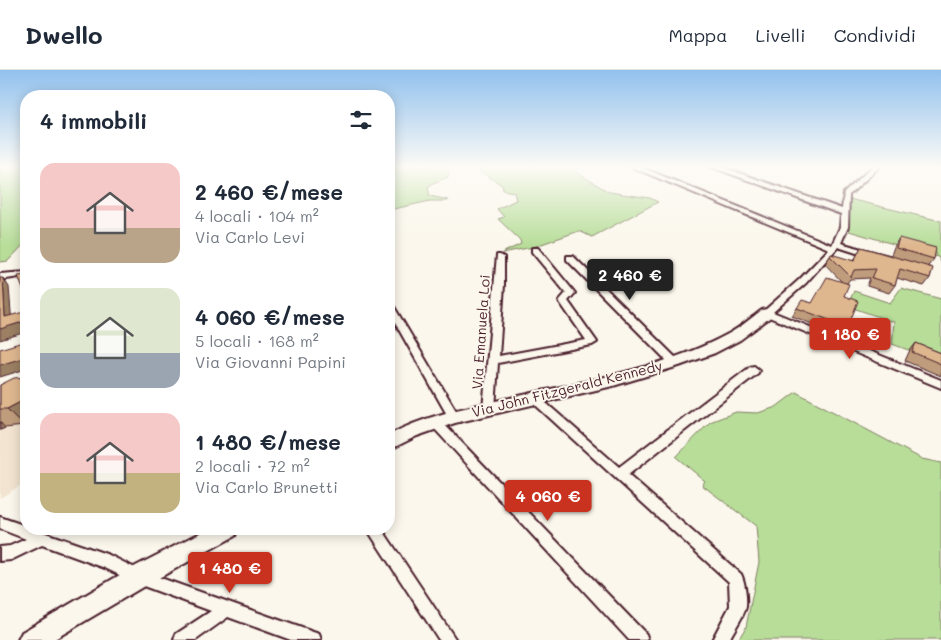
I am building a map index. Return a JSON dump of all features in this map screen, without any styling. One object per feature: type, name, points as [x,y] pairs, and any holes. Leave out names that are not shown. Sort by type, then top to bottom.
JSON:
[{"type":"street","points":[[700,193],[836,246],[882,258]]},
{"type":"street","points":[[787,193],[845,213]]},
{"type":"street","points":[[847,193],[844,227],[836,246],[768,313],[941,384]]},
{"type":"street","points":[[493,360],[592,342],[563,301],[571,294],[536,250]]},
{"type":"street","name":"Via Emanuela Loi","points":[[489,409],[500,285],[500,257]]},
{"type":"street","points":[[570,258],[674,362]]},
{"type":"street","points":[[0,277],[20,275]]},
{"type":"street","name":"Via John Fitzgerald Kennedy","points":[[395,439],[454,417],[613,380],[674,362],[710,349],[735,337],[768,313]]},
{"type":"street","points":[[395,315],[454,417]]},
{"type":"street","points":[[619,475],[754,370]]},
{"type":"street","points":[[534,399],[736,579],[738,607],[720,640]]},
{"type":"street","points":[[436,423],[640,640]]},
{"type":"street","points":[[0,523],[20,530]]},
{"type":"street","points":[[33,535],[109,562],[138,577],[313,640]]},
{"type":"street","points":[[30,640],[138,577],[217,535]]},
{"type":"street","points":[[378,535],[448,640]]},
{"type":"street","points":[[0,554],[11,553],[24,548],[41,538]]},
{"type":"street","points":[[182,640],[227,609]]},
{"type":"shaded area","points":[[20,387],[20,486],[0,498],[0,394]]},
{"type":"green space","points":[[0,193],[20,193],[20,248],[8,261],[0,262]]},
{"type":"green space","points":[[395,193],[429,193],[430,196],[448,200],[430,201],[395,209]]},
{"type":"green space","points":[[514,193],[613,193],[650,198],[658,202],[592,237],[579,231],[533,247],[502,253],[521,244],[520,240],[498,219],[504,217],[497,209],[516,200]]},
{"type":"green space","points":[[849,199],[941,221],[941,262],[938,257],[849,231]]},
{"type":"green space","points":[[901,288],[941,299],[941,362],[892,344],[894,322],[847,306],[854,291],[890,303]]},
{"type":"green space","points":[[796,392],[922,459],[941,463],[941,640],[738,640],[746,627],[759,562],[756,526],[702,485],[705,481],[676,457],[710,422],[736,412],[758,413],[776,407]]},
{"type":"building","points":[[899,238],[936,248],[934,259],[896,248]]},
{"type":"building","points":[[861,247],[933,268],[930,278],[900,269],[895,285],[872,278],[876,269],[854,270],[851,277],[830,256],[831,254],[854,261]]},
{"type":"building","points":[[827,277],[849,284],[844,296],[858,301],[848,327],[797,308],[802,300],[812,303]]},
{"type":"building","points":[[0,278],[3,278],[5,317],[20,313],[20,323],[0,329]]},
{"type":"building","points":[[20,343],[20,359],[0,365],[0,349]]},
{"type":"building","points":[[916,343],[941,353],[941,364],[912,352]]},
{"type":"building","points":[[14,378],[20,378],[20,402],[7,409],[0,409],[0,385]]}]
